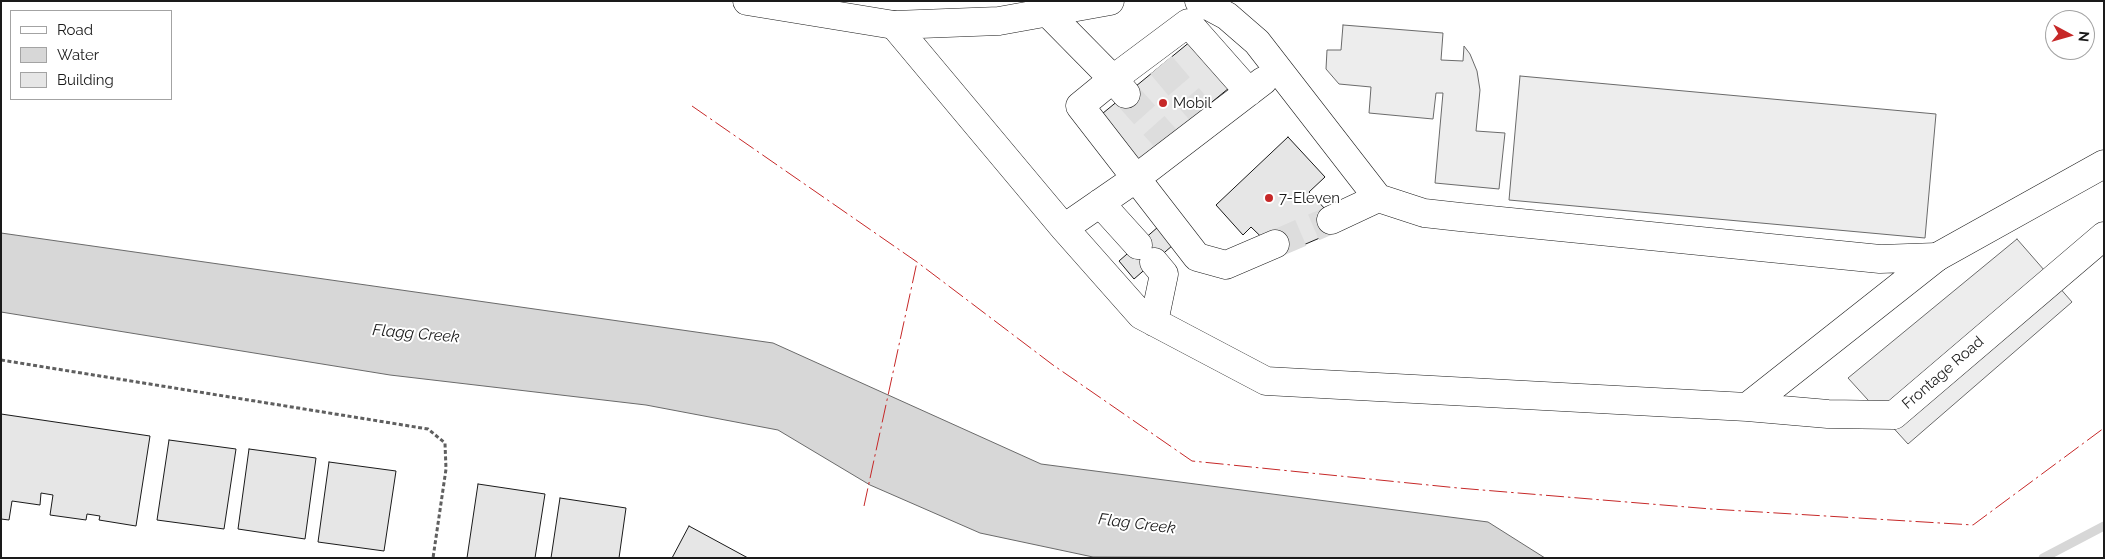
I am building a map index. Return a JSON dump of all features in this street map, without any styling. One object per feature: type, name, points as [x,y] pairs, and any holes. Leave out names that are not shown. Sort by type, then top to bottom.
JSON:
[{"type":"main road","points":[[747,1],[894,25],[1000,20],[1110,1]]},
{"type":"main road","points":[[1199,1],[1216,9],[1240,26],[1257,42],[1378,198],[1424,213],[1442,215],[1880,259],[1937,257]]},
{"type":"main road","points":[[1047,12],[1119,86]]},
{"type":"main road","points":[[1249,92],[1188,23],[1156,58],[1119,86],[1080,106],[1197,257],[1226,265],[1274,244]]},
{"type":"main road","name":"Frontage Road","points":[[894,25],[1064,228],[1141,315],[1266,381],[1747,407],[1828,414],[1894,415],[2104,236]]},
{"type":"main road","points":[[1064,228],[1135,179],[1170,144],[1205,117],[1249,92],[1278,69]]},
{"type":"main road","points":[[1747,407],[1937,257],[2104,164]]},
{"type":"main road","points":[[1331,220],[1378,198]]},
{"type":"main road","points":[[1100,203],[1164,274],[1154,322]]},
{"type":"path","points":[[1,360],[428,429],[444,443],[446,469],[433,558]]},
{"type":"shaded area","points":[[1343,25],[1443,33],[1441,60],[1463,61],[1464,46],[1470,54],[1477,71],[1480,90],[1476,131],[1505,133],[1499,189],[1435,183],[1443,93],[1436,93],[1433,119],[1369,113],[1371,87],[1339,84],[1326,69],[1327,50],[1341,50]]},
{"type":"shaded area","points":[[1520,76],[1936,114],[1925,238],[1509,200]]},
{"type":"shaded area","points":[[2017,239],[2072,302],[1908,444],[1848,378]]},
{"type":"water","name":"Flagg Creek","points":[[1,233],[773,343],[1041,464],[1488,522],[1545,558],[1093,557],[980,533],[870,485],[778,430],[646,405],[390,375],[1,312]]},
{"type":"building","name":"Mobil","points":[[1191,41],[1229,88],[1135,165],[1097,118]]},
{"type":"building","name":"7-Eleven","points":[[1288,137],[1325,177],[1309,192],[1327,211],[1336,231],[1280,255],[1251,227],[1243,235],[1216,205]]},
{"type":"building","points":[[1158,227],[1173,245],[1134,279],[1119,261]]},
{"type":"building","points":[[1,414],[150,436],[136,526],[99,520],[100,516],[87,514],[86,520],[50,515],[53,495],[41,493],[40,505],[12,501],[9,520],[1,519]]},
{"type":"building","points":[[169,440],[236,449],[224,529],[157,520]]},
{"type":"building","points":[[249,449],[316,458],[305,539],[238,529]]},
{"type":"building","points":[[329,462],[396,471],[384,551],[318,542]]},
{"type":"building","points":[[478,484],[545,494],[535,558],[467,558]]},
{"type":"building","points":[[560,498],[626,508],[619,558],[551,558]]},
{"type":"building","points":[[689,526],[748,558],[672,558]]},
{"type":"waterway","name":"Flag Creek","points":[[2043,558],[2104,526]]},
{"type":"tunnel","points":[[1161,65],[1201,112]]},
{"type":"tunnel","points":[[1126,94],[1167,140]]},
{"type":"tunnel","points":[[1275,244],[1331,220]]},
{"type":"power","points":[[692,106],[917,262],[1053,365],[1192,461],[1458,488],[1711,509],[1973,525],[2104,428]]},
{"type":"power","points":[[864,506],[917,262]]},
{"type":"place","name":"Mobil","points":[[1163,103]]},
{"type":"place","name":"7-Eleven","points":[[1269,198]]}]
